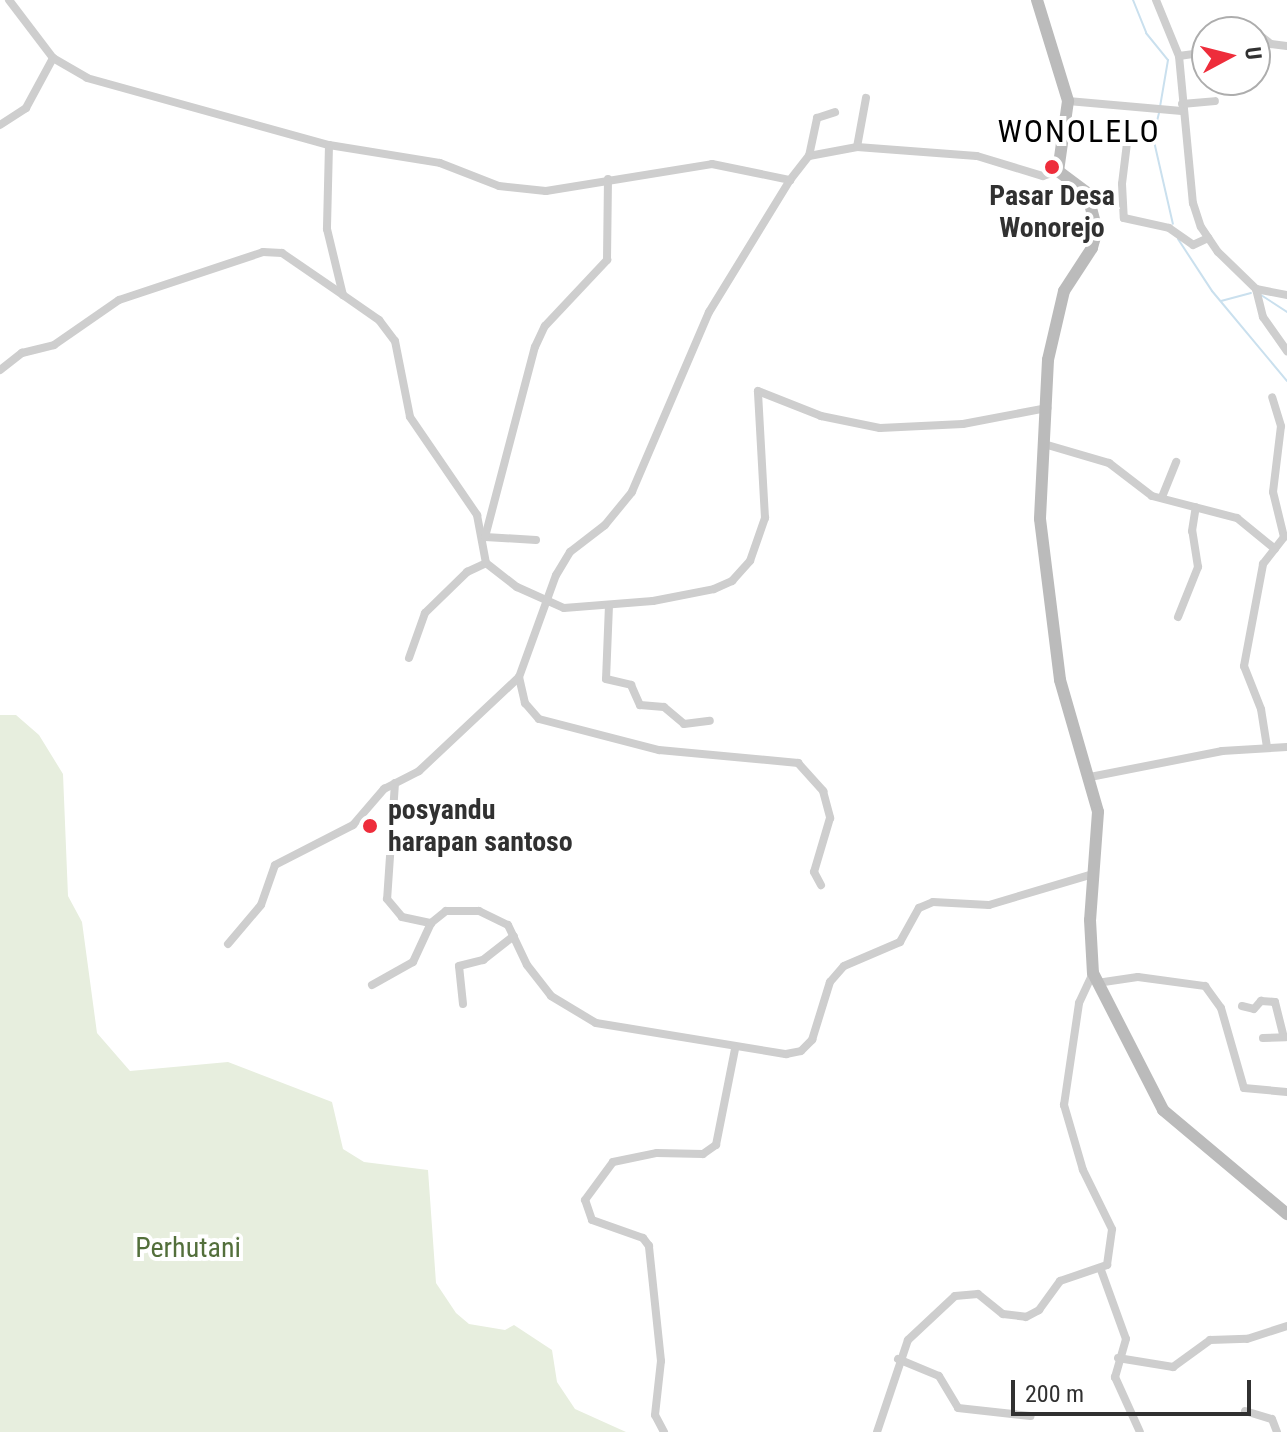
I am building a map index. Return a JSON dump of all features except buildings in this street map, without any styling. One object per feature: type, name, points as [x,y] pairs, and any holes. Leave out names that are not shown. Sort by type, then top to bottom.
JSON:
[{"type":"main road","points":[[1037,0],[1068,101],[1058,171],[1087,193],[1097,230],[1092,248],[1064,291],[1048,360],[1044,444],[1044,563],[1060,680],[1098,812],[1093,874],[1095,978],[1163,1110],[1287,1214]]},
{"type":"street","points":[[9,0],[53,58],[87,78],[329,145],[440,163],[479,180],[520,189],[569,189],[608,179],[712,164],[790,180]]},
{"type":"street","points":[[1156,0],[1179,56],[1193,203],[1208,238],[1256,289],[1267,326],[1287,351]]},
{"type":"street","points":[[1179,56],[1191,54]]},
{"type":"street","points":[[0,125],[26,108],[53,58]]},
{"type":"street","points":[[857,147],[866,98]]},
{"type":"street","points":[[1068,101],[1163,108],[1182,108],[1215,101]]},
{"type":"street","points":[[228,944],[261,905],[275,865],[345,830],[395,783],[419,771],[519,677],[545,600],[570,552],[605,525],[632,492],[709,312],[790,180],[809,156],[817,118],[835,112]]},
{"type":"street","points":[[1128,135],[1122,184],[1124,218],[1169,228],[1193,245],[1208,238]]},
{"type":"street","points":[[329,145],[327,229],[343,295]]},
{"type":"street","points":[[809,156],[857,147],[977,156],[1043,176],[1058,171]]},
{"type":"street","points":[[608,179],[607,260],[545,326],[535,347],[485,537],[486,563],[494,572],[545,600],[564,608],[609,605],[714,589],[732,581],[750,561],[765,518],[758,391],[821,416],[880,428],[963,424],[1047,408]]},
{"type":"street","points":[[0,370],[22,353],[54,345],[119,300],[267,251],[282,253],[379,320],[395,341],[410,417],[459,485],[485,537]]},
{"type":"street","points":[[1256,289],[1287,295]]},
{"type":"street","points":[[1267,747],[1261,709],[1244,666],[1263,564],[1284,539],[1284,526],[1273,492],[1281,426],[1272,397]]},
{"type":"street","points":[[1044,444],[1097,457],[1141,490],[1237,518],[1275,549]]},
{"type":"street","points":[[1162,497],[1176,462]]},
{"type":"street","points":[[1178,617],[1198,567],[1192,531],[1196,507]]},
{"type":"street","points":[[485,537],[536,540]]},
{"type":"street","points":[[409,658],[425,613],[467,572],[486,563]]},
{"type":"street","points":[[609,605],[606,679],[631,685],[640,705],[664,707],[684,724],[710,721]]},
{"type":"street","points":[[519,677],[525,703],[539,719],[659,750],[798,763],[823,791],[830,818],[814,872],[821,885]]},
{"type":"street","points":[[1090,777],[1267,747],[1287,747]]},
{"type":"street","points":[[395,783],[387,899],[402,917],[431,923]]},
{"type":"street","points":[[372,985],[413,962],[431,923],[446,911],[479,911],[508,925],[551,996],[596,1023],[735,1049],[786,1054],[807,1047],[830,982],[844,966],[900,942],[926,904],[989,905],[1093,874]]},
{"type":"street","points":[[463,1004],[459,966],[483,960],[514,936]]},
{"type":"street","points":[[877,1432],[898,1359],[908,1340],[955,1296],[978,1294],[1003,1314],[1026,1317],[1039,1310],[1060,1281],[1101,1270],[1111,1255],[1112,1229],[1083,1170],[1064,1105],[1079,1003],[1095,978],[1146,977],[1205,986],[1221,1008],[1244,1088],[1287,1092]]},
{"type":"street","points":[[1242,1006],[1254,1009],[1261,1001],[1275,1002],[1286,1037],[1263,1038]]},
{"type":"street","points":[[664,1432],[655,1415],[661,1361],[649,1246],[643,1238],[592,1220],[585,1200],[613,1162],[657,1153],[703,1154],[716,1145],[735,1049]]},
{"type":"street","points":[[1101,1270],[1126,1339],[1118,1358],[1115,1377],[1131,1428],[1140,1432]]},
{"type":"street","points":[[1118,1358],[1173,1367],[1210,1340],[1247,1339],[1287,1326]]},
{"type":"street","points":[[898,1359],[939,1376],[958,1408],[1031,1416]]},
{"type":"street","points":[[1245,1411],[1272,1419],[1277,1432]]},
{"type":"green space","name":"Perhutani","points":[[0,715],[16,715],[39,735],[63,774],[68,896],[82,922],[97,1033],[130,1071],[228,1062],[332,1102],[343,1149],[364,1162],[428,1170],[436,1283],[456,1313],[469,1324],[505,1330],[514,1325],[552,1350],[557,1382],[575,1409],[626,1432],[0,1432]]},
{"type":"waterway","points":[[1133,0],[1146,33],[1168,60],[1160,107]]},
{"type":"waterway","points":[[1159,113],[1153,137],[1173,224]]},
{"type":"waterway","points":[[1178,239],[1212,291],[1287,381]]},
{"type":"waterway","points":[[1221,301],[1251,293]]},
{"type":"waterway","points":[[1261,295],[1287,312]]},
{"type":"place","name":"Pasar Desa Wonorejo","points":[[1052,167]]},
{"type":"place","name":"posyandu harapan santoso","points":[[370,826]]},
{"type":"district","name":"WONOLELO","points":[[1079,131]]}]
